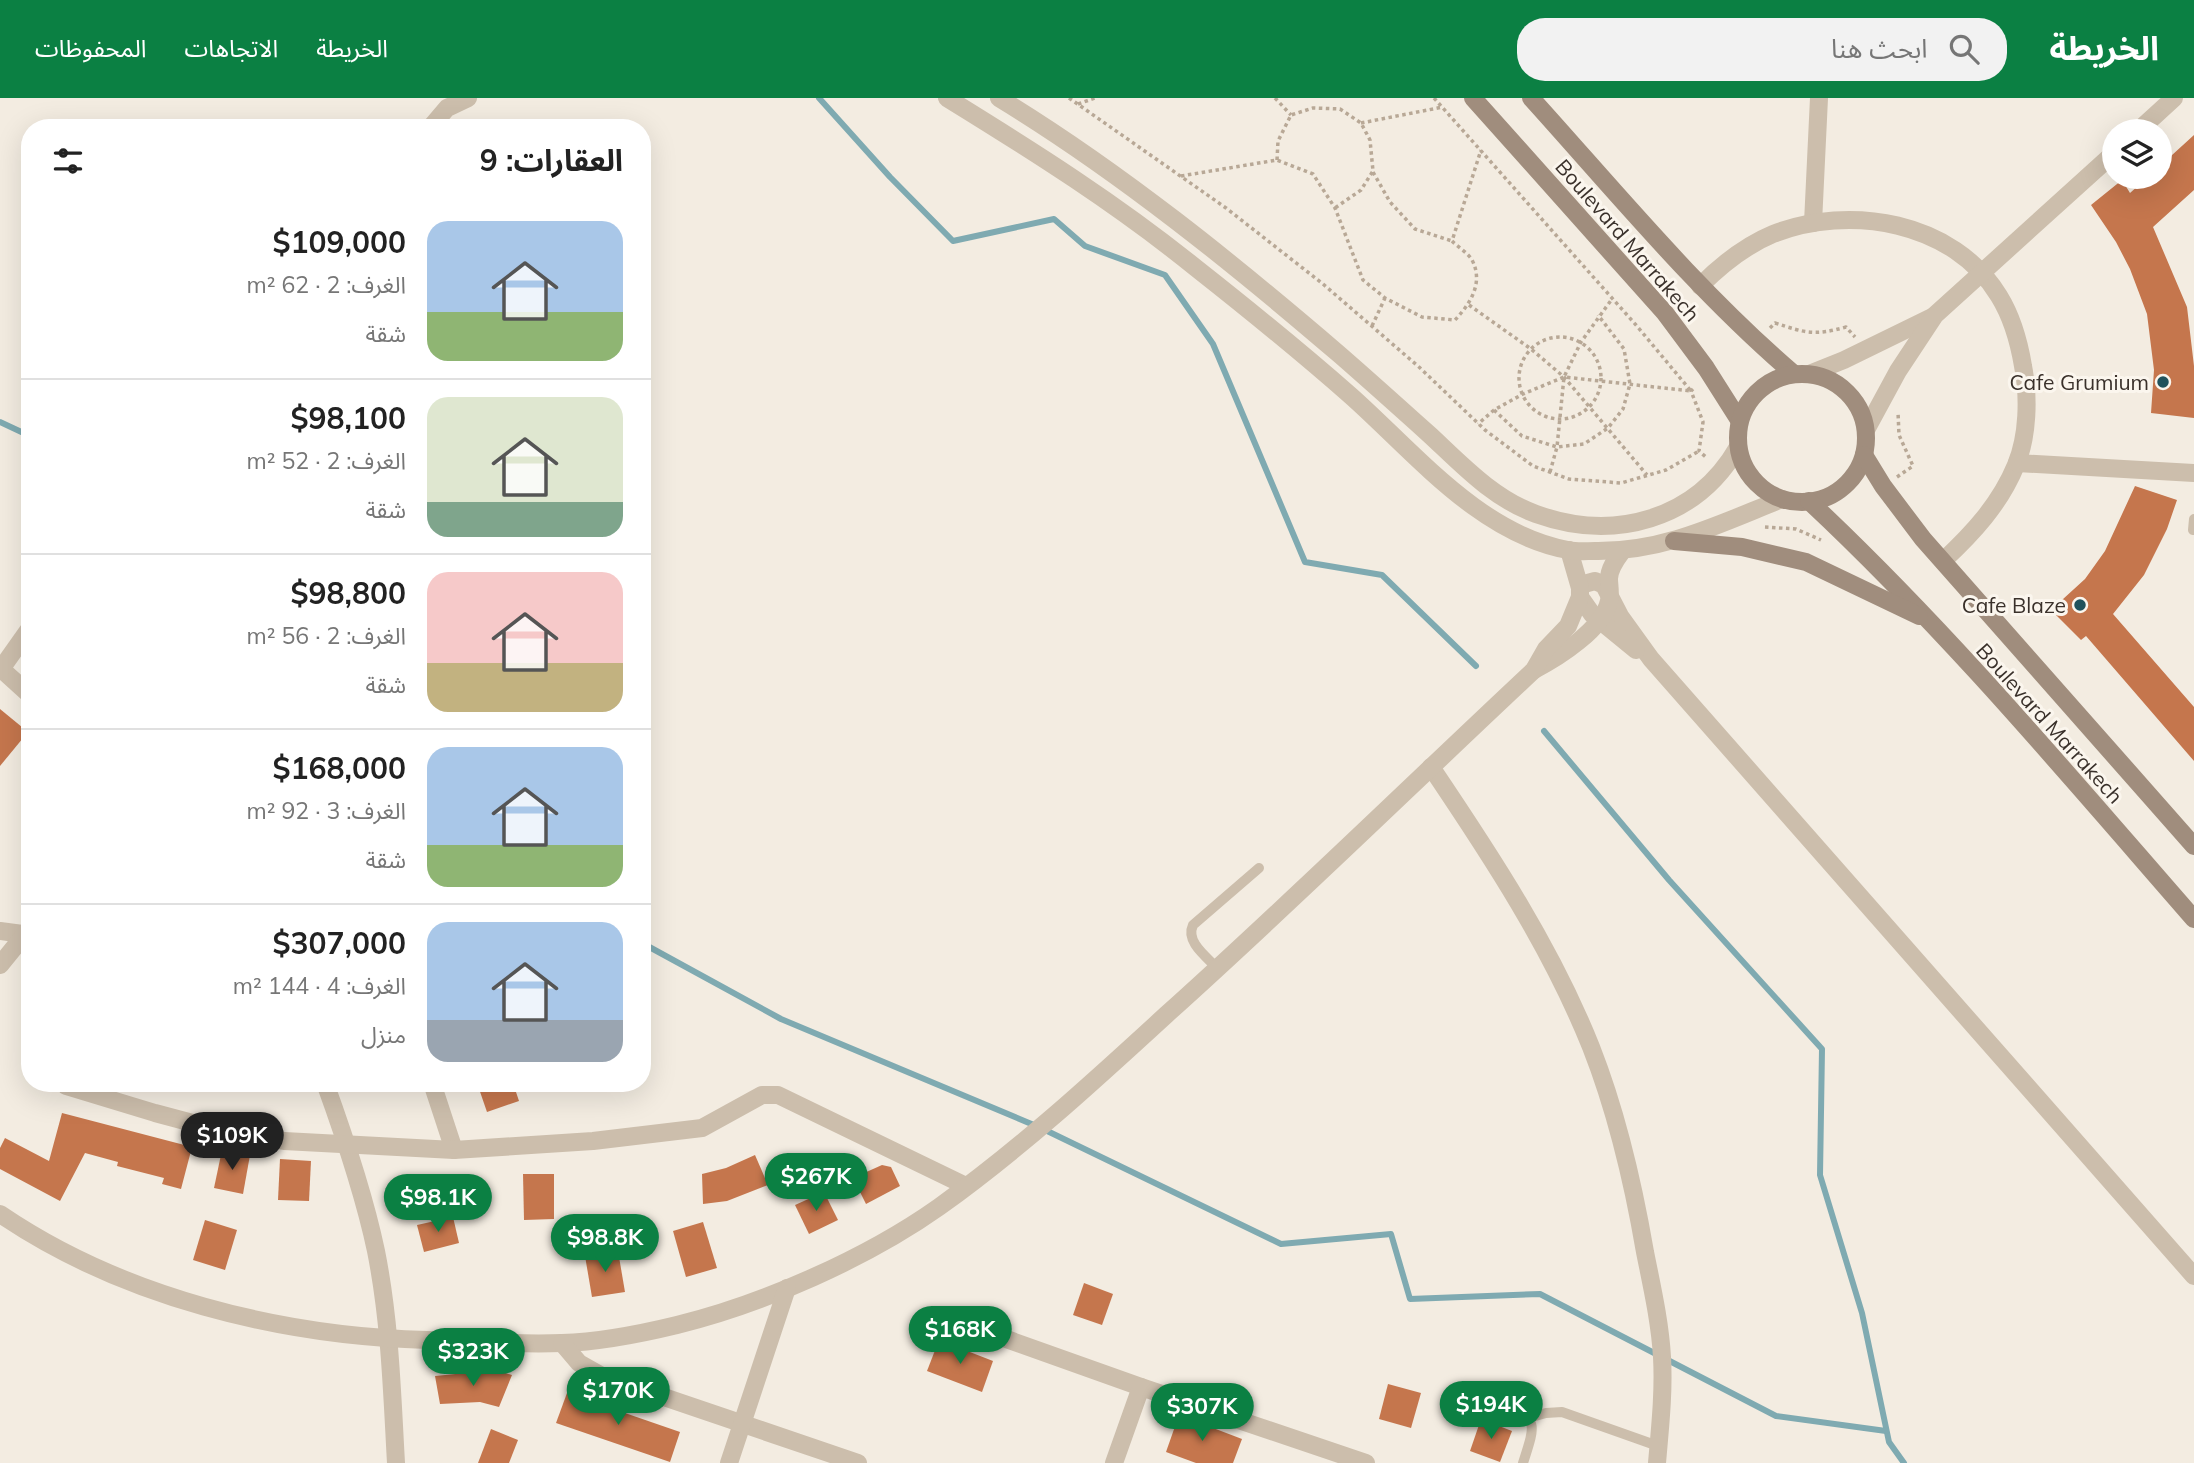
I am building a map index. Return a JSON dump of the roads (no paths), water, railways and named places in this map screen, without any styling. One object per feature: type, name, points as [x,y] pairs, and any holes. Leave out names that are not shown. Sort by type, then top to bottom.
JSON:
[{"type":"main road","name":"Boulevard Marrakech","points":[[1473,98],[1665,313],[1710,374],[1740,419],[1738,447],[1741,461],[1757,485],[1782,499],[1795,502],[1824,498],[1838,492],[1849,482],[1864,456],[1866,430],[1853,398],[1826,378],[1802,374],[1756,341],[1700,286],[1531,98]]},
{"type":"main road","points":[[1740,419],[1750,400],[1766,384],[1779,377],[1802,374]]},
{"type":"main road","name":"Boulevard Marrakech","points":[[1864,456],[1910,524],[2194,846]]},
{"type":"main road","name":"Boulevard Marrakech","points":[[1809,501],[1927,619],[2194,919]]},
{"type":"main road","points":[[1674,541],[1742,547],[1807,562],[1927,619]]},
{"type":"street","points":[[438,119],[447,108],[468,98]]},
{"type":"street","points":[[947,98],[1070,175],[1150,231],[1295,348],[1479,511],[1521,535],[1569,550],[1623,550],[1698,534],[1782,499]]},
{"type":"street","points":[[999,98],[1118,179],[1230,264],[1380,390],[1468,471],[1518,506],[1555,520],[1577,524],[1637,522],[1664,515],[1698,495],[1723,471],[1738,447]]},
{"type":"street","points":[[1813,223],[1819,98]]},
{"type":"street","points":[[2151,119],[2174,98]]},
{"type":"street","points":[[1866,430],[1898,371],[1935,316],[2102,164]]},
{"type":"street","points":[[1700,286],[1733,257],[1771,235],[1813,223],[1858,219],[1903,227],[1945,244],[1964,256],[1982,274],[1998,295],[2012,322],[2021,350],[2026,380],[2026,410],[2017,463],[2001,495],[1973,532],[1943,561]]},
{"type":"street","points":[[1802,374],[1867,350],[1935,316]]},
{"type":"street","points":[[2017,463],[2194,473]]},
{"type":"street","points":[[1569,550],[1587,608],[1635,649],[1651,659]]},
{"type":"street","points":[[0,1214],[29,1234],[129,1282],[220,1312],[336,1334],[389,1339],[562,1343],[600,1339],[677,1325],[714,1315],[787,1288],[882,1242],[939,1207],[1041,1128],[1218,969],[1534,670],[1562,654],[1600,620],[1610,597],[1609,575],[1623,550]]},
{"type":"street","points":[[1534,670],[1546,649],[1568,626],[1584,583],[1599,582],[1604,585],[1620,616],[1651,659],[2194,1276]]},
{"type":"street","points":[[21,641],[1,669],[21,687]]},
{"type":"street","points":[[1431,767],[1497,867],[1546,951],[1575,1011],[1609,1098],[1636,1201],[1657,1315],[1662,1357],[1658,1455]]},
{"type":"street","points":[[0,931],[21,932]]},
{"type":"street","points":[[0,965],[21,940]]},
{"type":"street","points":[[85,1092],[155,1114],[284,1141],[454,1150],[593,1141],[702,1128],[762,1095],[778,1096],[966,1186]]},
{"type":"street","points":[[328,1092],[348,1145],[376,1251],[389,1339],[396,1463]]},
{"type":"street","points":[[435,1092],[454,1150]]},
{"type":"street","points":[[729,1463],[787,1288]]},
{"type":"street","points":[[967,1325],[1366,1463]]},
{"type":"street","points":[[562,1343],[579,1363],[602,1376],[858,1463]]},
{"type":"street","points":[[1114,1463],[1141,1387]]},
{"type":"lane","points":[[2193,530],[2194,519]]},
{"type":"lane","points":[[1218,969],[1191,939],[1192,925],[1259,868]]},
{"type":"lane","points":[[1491,1403],[1531,1422],[1533,1432],[1523,1463]]},
{"type":"lane","points":[[1528,1419],[1546,1413],[1562,1412],[1658,1455]]},
{"type":"waterway","points":[[819,98],[890,177],[953,241],[1054,219],[1085,246],[1165,275],[1213,344],[1305,562],[1382,575],[1476,666]]},
{"type":"waterway","points":[[0,422],[21,432]]},
{"type":"waterway","points":[[1544,731],[1669,880],[1822,1049],[1820,1175],[1862,1313],[1889,1442],[1904,1463]]},
{"type":"waterway","points":[[651,948],[781,1019],[1041,1128],[1281,1244],[1391,1234],[1410,1299],[1540,1294],[1776,1416],[1886,1431]]},
{"type":"place","name":"Cafe Grumium","points":[[2163,382]]},
{"type":"place","name":"Cafe Blaze","points":[[2080,605]]}]
